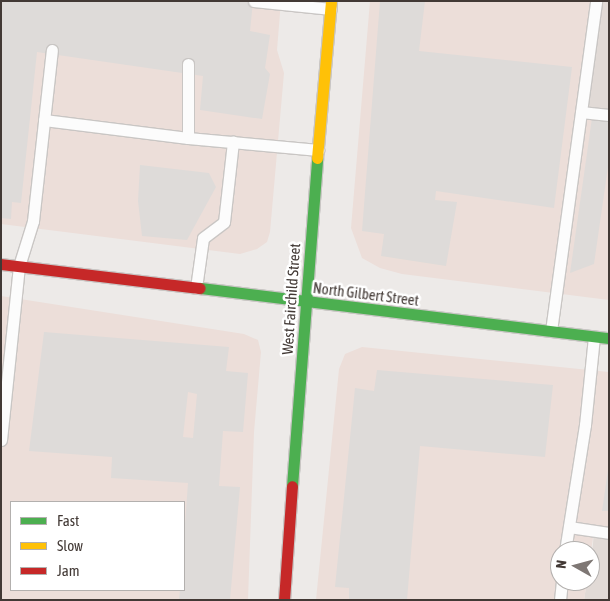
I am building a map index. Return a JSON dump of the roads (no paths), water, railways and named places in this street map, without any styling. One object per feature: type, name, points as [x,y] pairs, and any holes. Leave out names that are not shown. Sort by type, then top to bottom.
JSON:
[{"type":"street","name":"West Fairchild Street","points":[[284,600],[305,302],[331,5]]},
{"type":"street","name":"North Gilbert Street","points":[[1,264],[609,338]]},
{"type":"lane","points":[[254,1],[331,5]]},
{"type":"lane","points":[[551,331],[596,1]]},
{"type":"lane","points":[[1,440],[19,266],[33,221],[52,50]]},
{"type":"lane","points":[[188,64],[188,138]]},
{"type":"lane","points":[[580,112],[609,115]]},
{"type":"lane","points":[[44,120],[188,138],[318,150]]},
{"type":"lane","points":[[196,288],[203,238],[224,222],[233,142]]},
{"type":"lane","points":[[567,541],[585,425],[594,336]]},
{"type":"lane","points":[[569,527],[609,534]]}]
